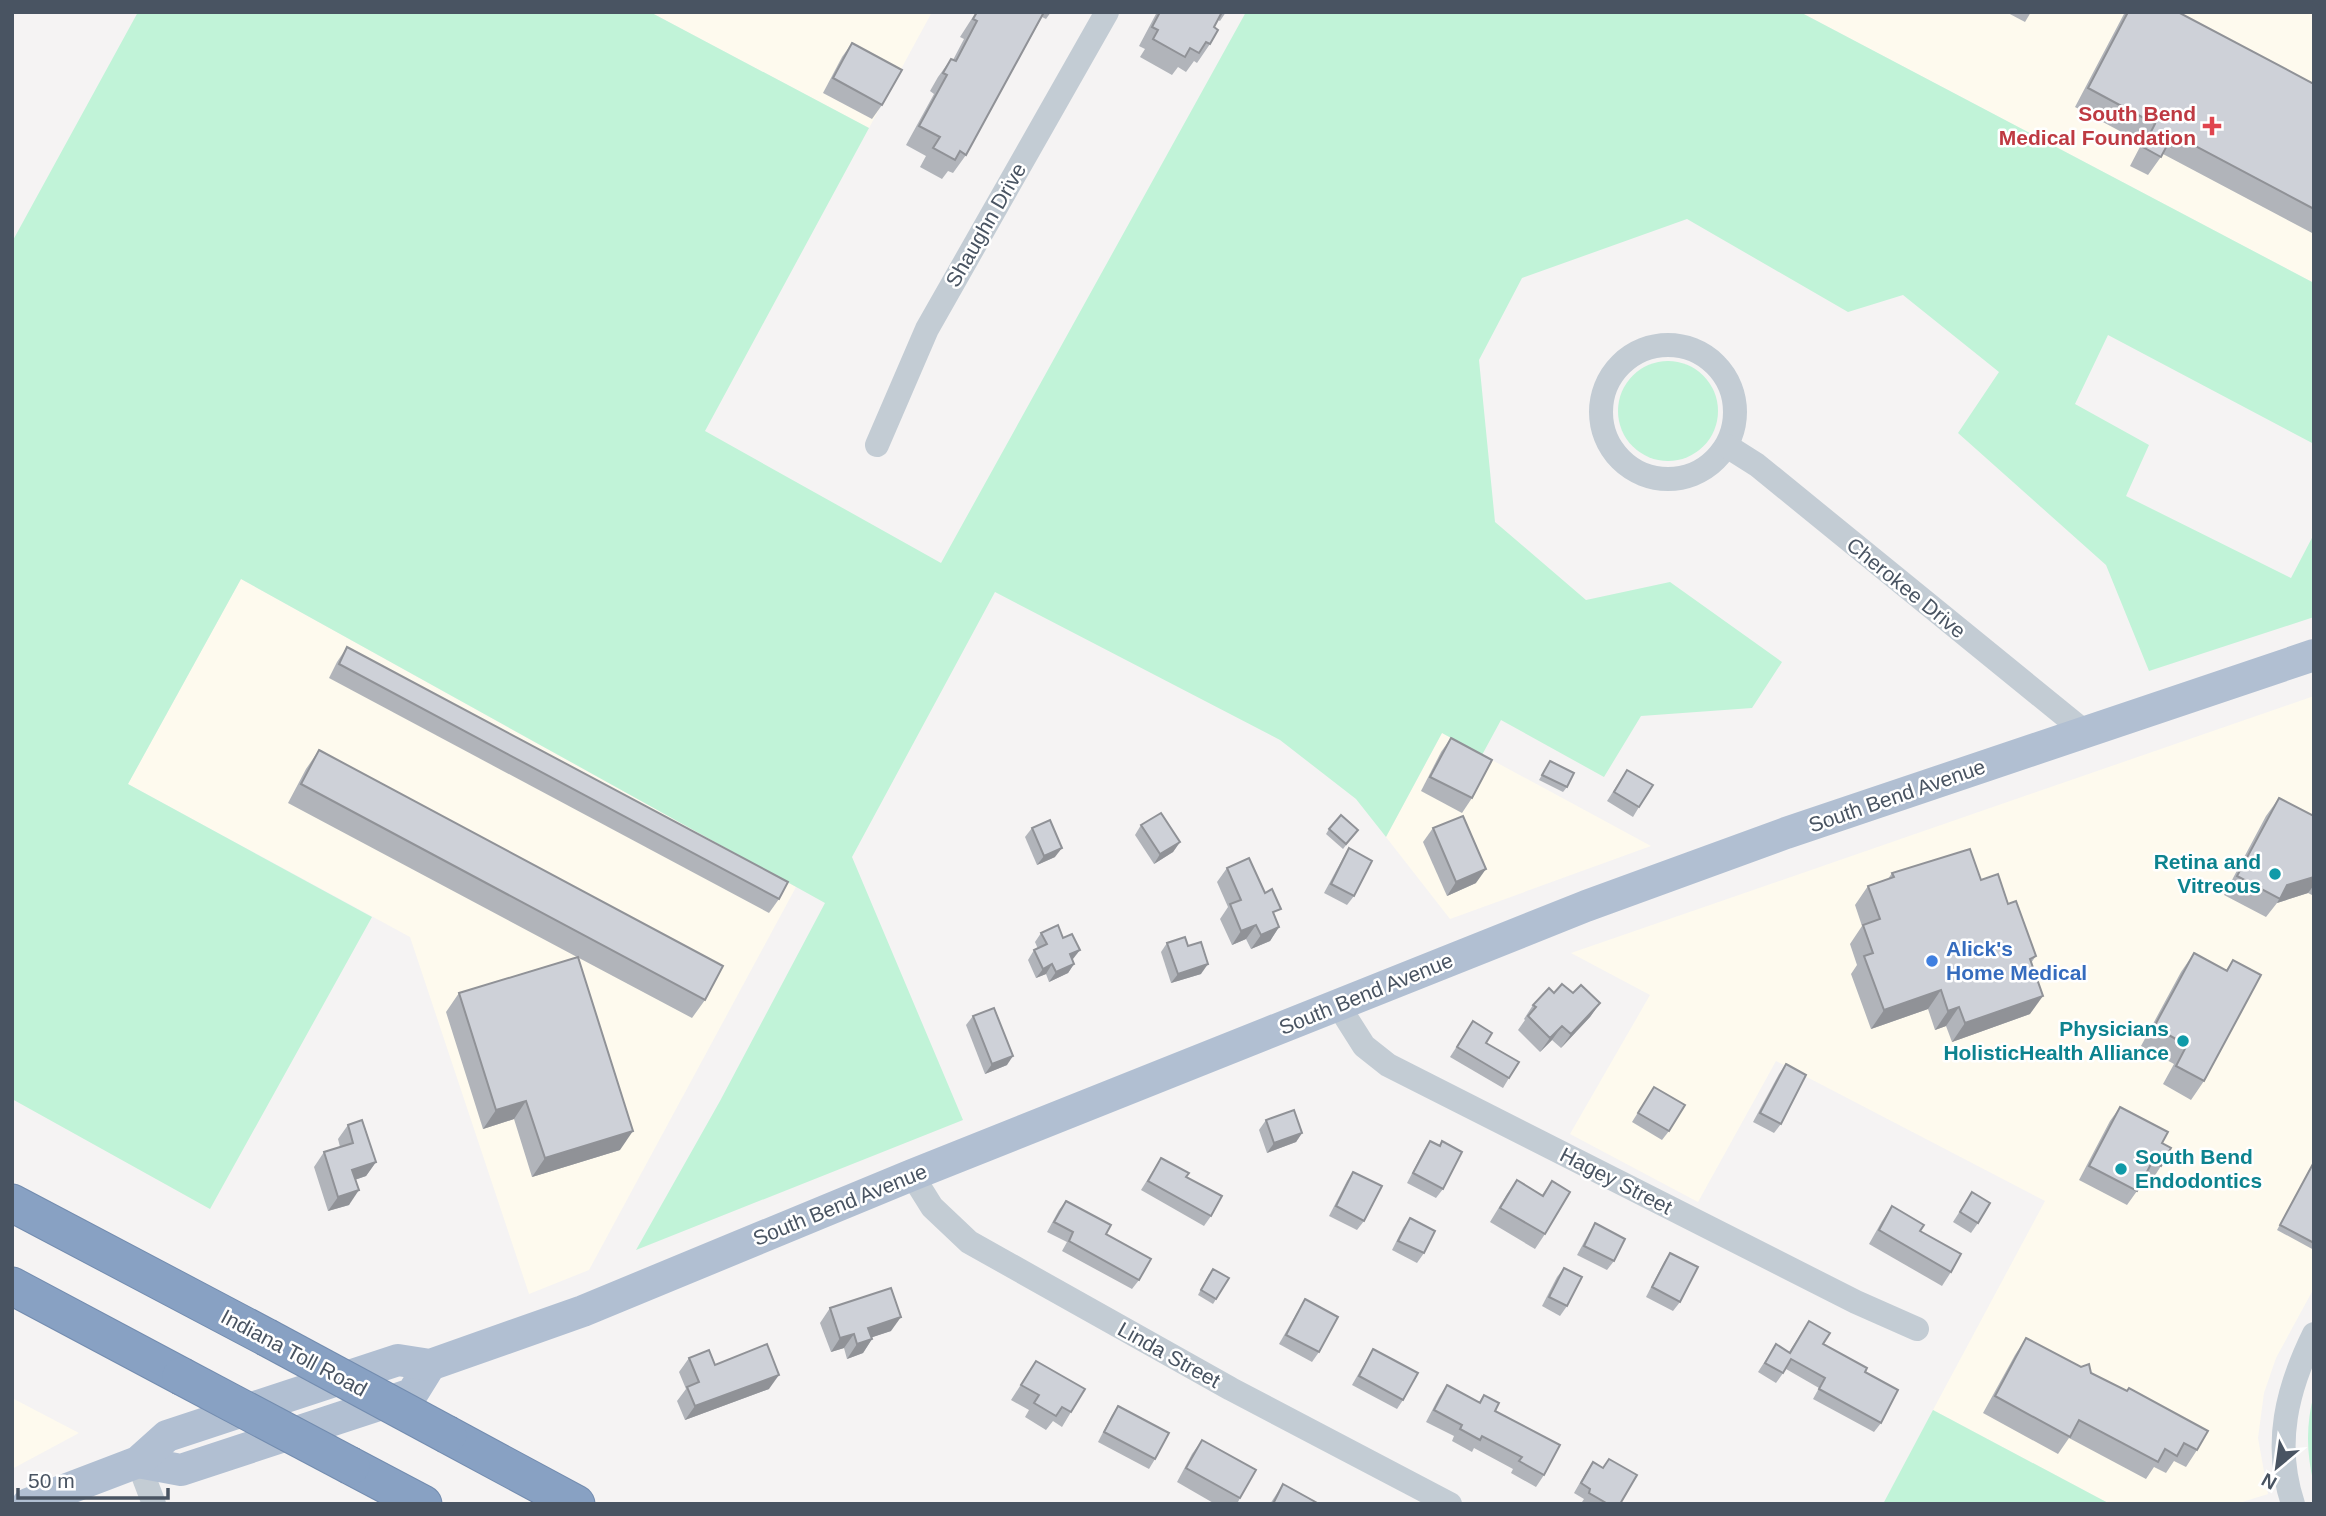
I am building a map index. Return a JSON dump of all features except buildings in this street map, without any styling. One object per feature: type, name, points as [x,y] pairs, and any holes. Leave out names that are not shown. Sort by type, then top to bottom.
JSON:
[{"type":"highway","name":"Indiana Toll Road","points":[[12,1203],[576,1504]]},
{"type":"highway","points":[[12,1286],[423,1504]]},
{"type":"main road","name":"South Bend Avenue","points":[[138,1462],[181,1470],[412,1394],[430,1365],[583,1311],[912,1175],[1586,906],[1786,833],[2314,655]]},
{"type":"main road","points":[[28,1504],[138,1462]]},
{"type":"street","name":"Shaughn Drive","points":[[877,445],[927,329],[1107,12]]},
{"type":"street","points":[[1662,345],[1683,346],[1703,354],[1724,376],[1735,405],[1734,426],[1727,446],[1707,467],[1681,479],[1643,475],[1626,465],[1613,451],[1604,435],[1600,416],[1602,396],[1610,377],[1623,361],[1641,350],[1662,345]]},
{"type":"street","name":"Cherokee Drive","points":[[1727,446],[1757,465],[2085,732]]},
{"type":"street","name":"Hagey Street","points":[[1338,1005],[1364,1046],[1388,1065],[1856,1303],[1917,1329]]},
{"type":"street","name":"Linda Street","points":[[912,1175],[932,1207],[969,1242],[1231,1390],[1450,1504]]},
{"type":"street","points":[[2293,1504],[2286,1474],[2284,1422],[2297,1368],[2314,1334]]},
{"type":"street","points":[[138,1462],[154,1504]]},
{"type":"shaded area","points":[[650,12],[932,12],[869,128]]},
{"type":"shaded area","points":[[1800,12],[2314,12],[2314,283]]},
{"type":"shaded area","points":[[241,579],[796,887],[589,1270],[529,1294],[410,937],[128,784]]},
{"type":"shaded area","points":[[2314,696],[2314,1288],[2276,1358],[2264,1393],[2258,1438],[2268,1494],[2236,1504],[2110,1504],[1933,1410],[2045,1201],[1776,1061],[1698,1202],[1570,1134],[1650,995],[1571,953]]},
{"type":"shaded area","points":[[1442,733],[1651,846],[1450,919],[1386,837]]},
{"type":"shaded area","points":[[12,1398],[79,1433],[12,1469]]},
{"type":"green space","points":[[138,12],[650,12],[869,128],[705,431],[941,563],[1246,12],[1800,12],[2314,283],[2314,444],[2108,335],[2075,404],[2149,445],[2126,496],[2291,578],[2314,534],[2314,617],[2149,671],[2106,565],[1958,433],[1999,372],[1903,295],[1848,312],[1687,219],[1522,278],[1479,360],[1495,522],[1586,600],[1670,582],[1782,662],[1752,708],[1641,716],[1604,777],[1501,720],[1482,755],[1442,733],[1386,837],[1356,799],[1280,740],[995,592],[852,857],[963,1120],[636,1250],[720,1101],[825,903],[241,579],[128,784],[372,917],[210,1209],[12,1099],[12,242]]},
{"type":"green space","points":[[1668,361],[1696,369],[1710,383],[1718,411],[1710,439],[1696,453],[1668,461],[1640,453],[1626,439],[1618,411],[1626,383],[1640,369]]},
{"type":"green space","points":[[2314,1394],[2314,1484],[2308,1439]]},
{"type":"green space","points":[[1933,1410],[2110,1504],[1883,1504]]},
{"type":"place","name":"South Bend Medical Foundation","points":[[2212,126]]},
{"type":"place","name":"Retina and Vitreous","points":[[2275,874]]},
{"type":"place","name":"Alick's Home Medical","points":[[1932,961]]},
{"type":"place","name":"Physicians HolisticHealth Alliance","points":[[2183,1041]]},
{"type":"place","name":"South Bend Endodontics","points":[[2121,1169]]}]
